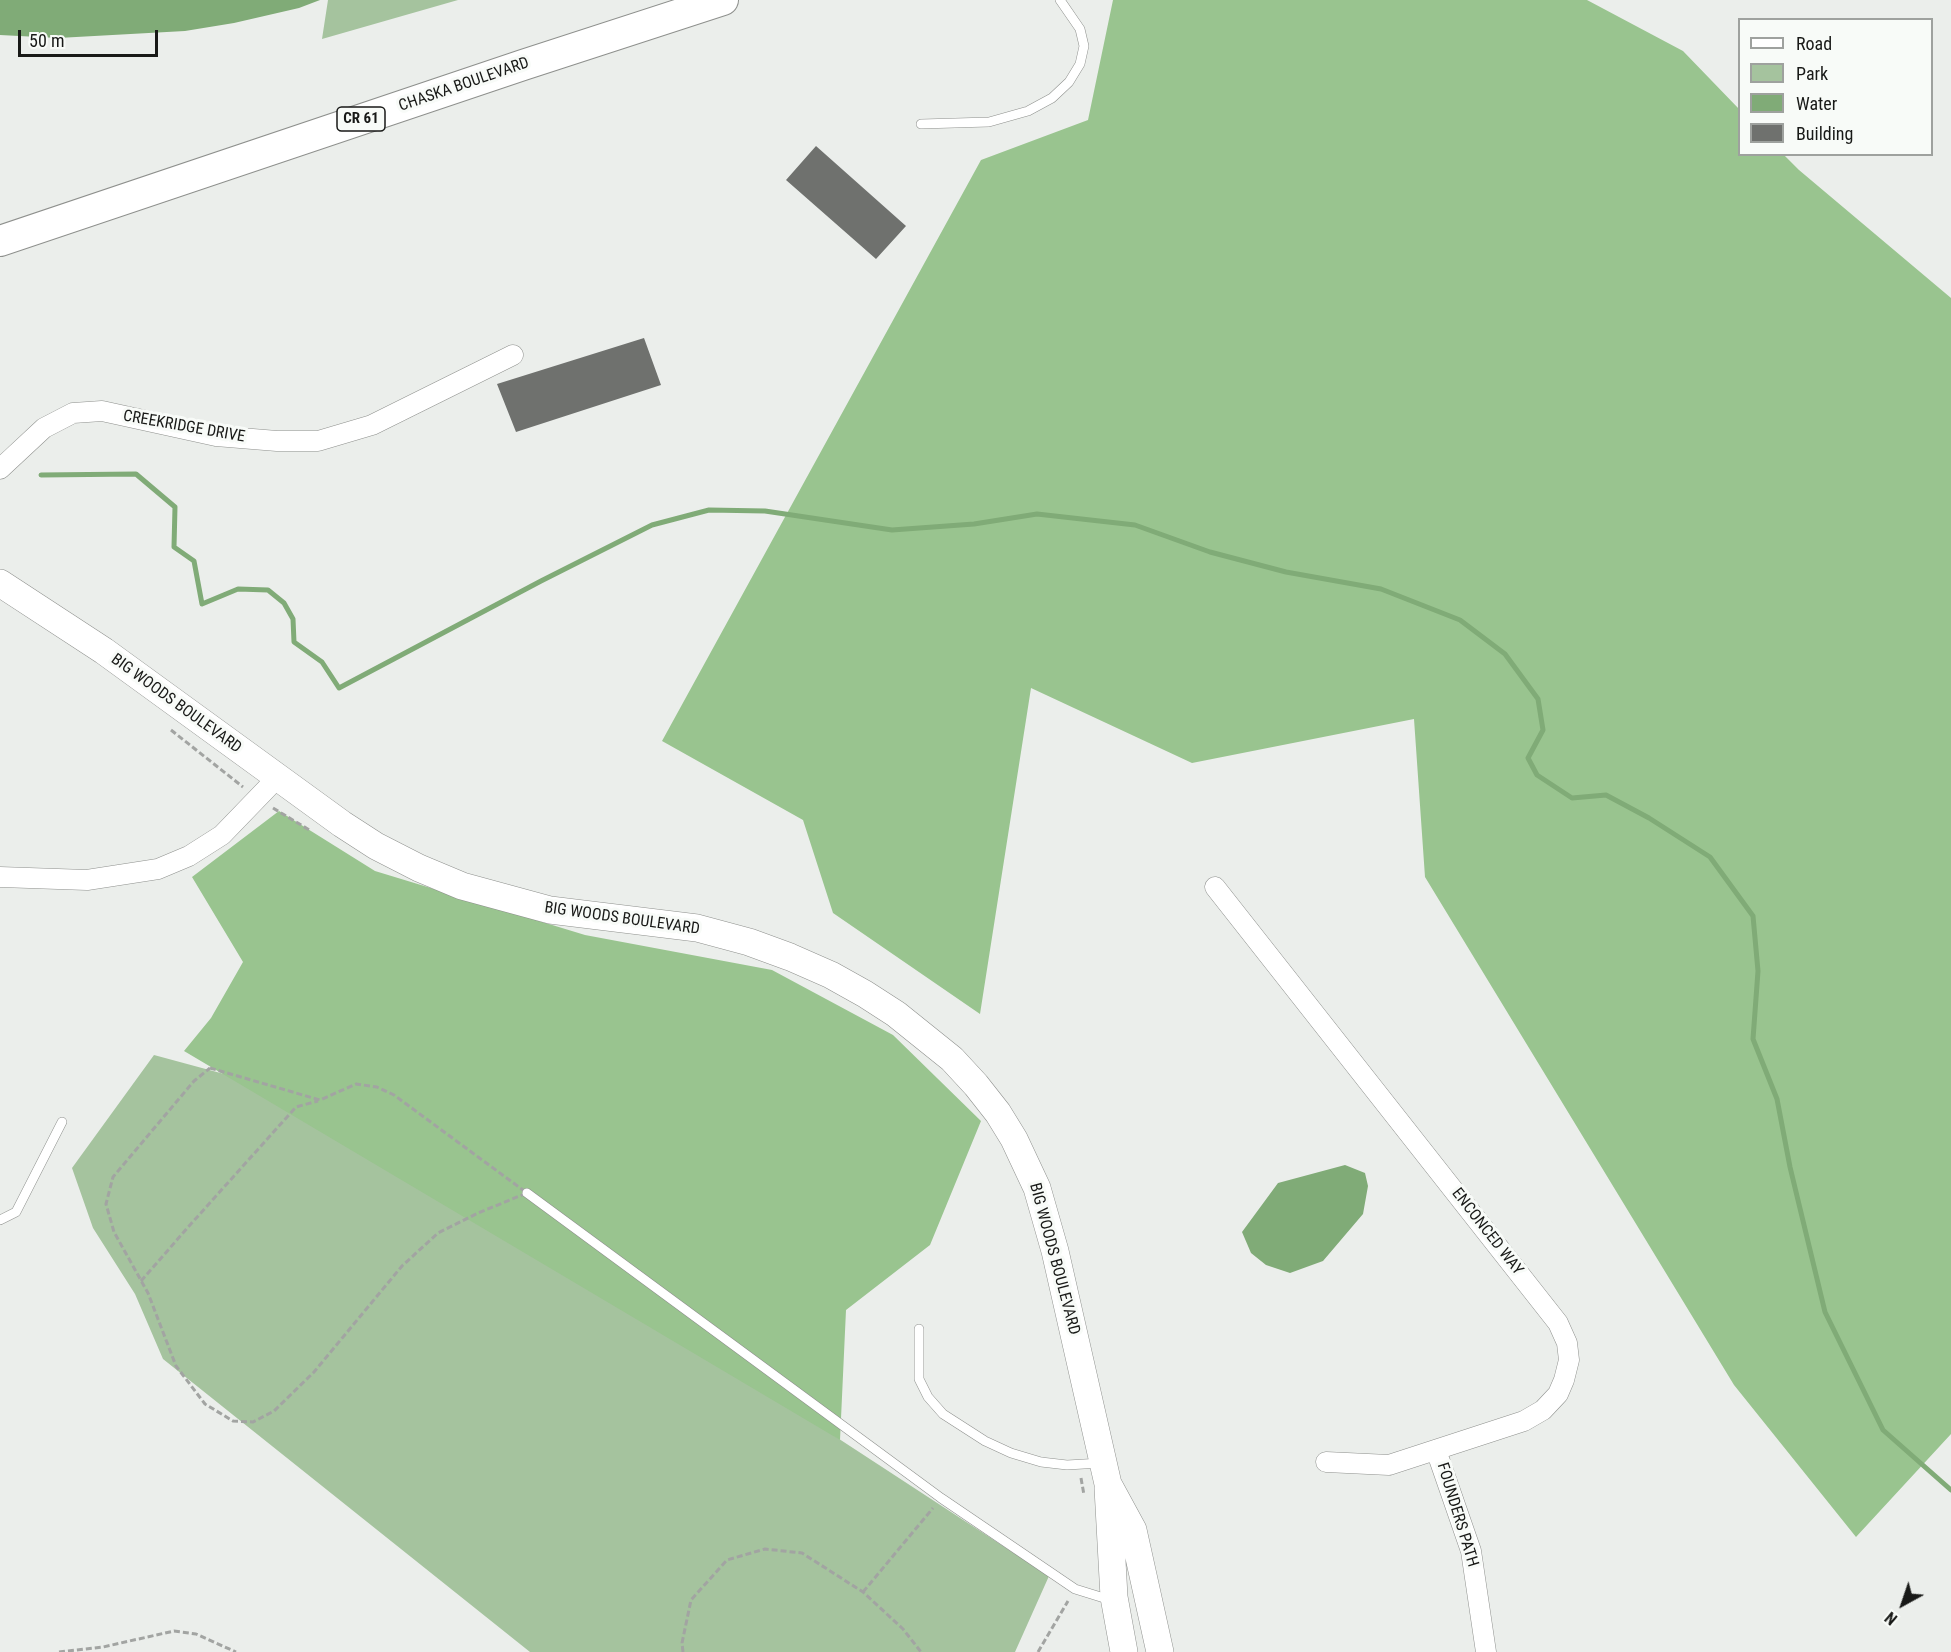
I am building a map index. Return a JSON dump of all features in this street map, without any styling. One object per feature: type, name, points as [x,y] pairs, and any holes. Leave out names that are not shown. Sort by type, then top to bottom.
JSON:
[{"type":"main road","name":"CHASKA BOULEVARD","points":[[0,241],[723,0]]},
{"type":"street","name":"CREEKRIDGE DRIVE","points":[[0,469],[44,429],[73,412],[102,411],[216,436],[277,441],[318,441],[372,424],[513,355]]},
{"type":"street","name":"BIG WOODS BOULEVARD","points":[[0,583],[104,651],[277,778],[376,846],[419,868],[462,886],[550,910],[697,928],[749,942],[831,975],[896,1014],[952,1059],[998,1113],[1014,1138],[1037,1188],[1055,1251],[1097,1470],[1108,1511],[1114,1597],[1124,1652]]},
{"type":"street","points":[[0,877],[87,880],[158,869],[189,856],[222,835],[277,778]]},
{"type":"street","name":"ENCONCED WAY","points":[[1215,887],[1558,1323],[1567,1343],[1569,1360],[1558,1394],[1543,1410],[1524,1421],[1389,1465],[1326,1461]]},
{"type":"street","name":"FOUNDERS PATH","points":[[1436,1450],[1471,1551],[1486,1652]]},
{"type":"street","name":"BIG WOODS BOULEVARD","points":[[1097,1470],[1133,1530],[1160,1652]]},
{"type":"lane","points":[[921,124],[989,122],[1028,111],[1052,98],[1069,82],[1080,64],[1084,46],[1080,28],[1060,0]]},
{"type":"lane","points":[[0,1220],[16,1212],[62,1122]]},
{"type":"lane","points":[[527,1192],[941,1498],[1075,1589],[1104,1598],[1114,1597]]},
{"type":"lane","points":[[919,1329],[919,1379],[928,1397],[943,1414],[977,1436],[1011,1453],[1041,1462],[1097,1470]]},
{"type":"path","points":[[320,1100],[210,1068],[194,1082],[113,1177],[106,1204],[114,1232],[148,1293],[176,1366],[205,1404],[233,1421],[253,1422],[274,1411],[314,1372],[402,1266],[438,1233],[527,1192]]},
{"type":"path","points":[[141,1281],[296,1107],[320,1100],[356,1084],[378,1087],[394,1095],[527,1192]]},
{"type":"path","points":[[1084,1499],[1097,1470]]},
{"type":"path","points":[[863,1592],[941,1498]]},
{"type":"path","points":[[683,1652],[681,1643],[691,1600],[727,1560],[765,1549],[802,1553],[863,1592],[903,1629],[921,1652]]},
{"type":"path","points":[[1038,1652],[1075,1589]]},
{"type":"path","points":[[59,1652],[103,1647],[174,1630],[196,1634],[236,1652]]},
{"type":"green space","points":[[328,0],[458,0],[322,39]]},
{"type":"green space","points":[[154,1055],[320,1100],[1049,1576],[1015,1652],[530,1652],[163,1359],[135,1294],[93,1228],[72,1168]]},
{"type":"shaded area","points":[[1113,0],[1587,0],[1683,51],[1738,108],[1738,156],[1785,156],[1951,298],[1951,1434],[1856,1537],[1734,1385],[1425,877],[1414,719],[1192,763],[1031,688],[980,1014],[833,913],[803,820],[662,741],[981,160],[1088,120]]},
{"type":"shaded area","points":[[279,811],[375,871],[585,935],[772,970],[893,1035],[981,1121],[930,1245],[846,1310],[840,1440],[184,1051],[211,1018],[243,962],[192,877]]},
{"type":"water","points":[[0,0],[320,0],[299,8],[234,23],[185,31],[58,38],[0,35]]},
{"type":"water","points":[[1345,1165],[1365,1173],[1368,1186],[1363,1214],[1323,1261],[1290,1273],[1266,1265],[1251,1253],[1242,1232],[1278,1183]]},
{"type":"building","points":[[816,146],[906,226],[876,259],[786,180]]},
{"type":"building","points":[[644,338],[661,385],[516,432],[497,384]]},
{"type":"waterway","points":[[41,475],[136,474],[175,507],[174,547],[194,561],[202,604],[238,589],[268,590],[284,603],[293,619],[294,642],[322,662],[339,688],[652,525],[709,510],[765,511],[892,530],[974,524],[1037,514],[1135,525],[1210,552],[1286,572],[1381,589],[1460,620],[1505,654],[1538,699],[1543,730],[1528,758],[1537,775],[1572,798],[1606,795],[1649,818],[1710,857],[1753,916],[1758,971],[1753,1039],[1777,1099],[1790,1167],[1825,1312],[1883,1430],[1951,1490]]}]
